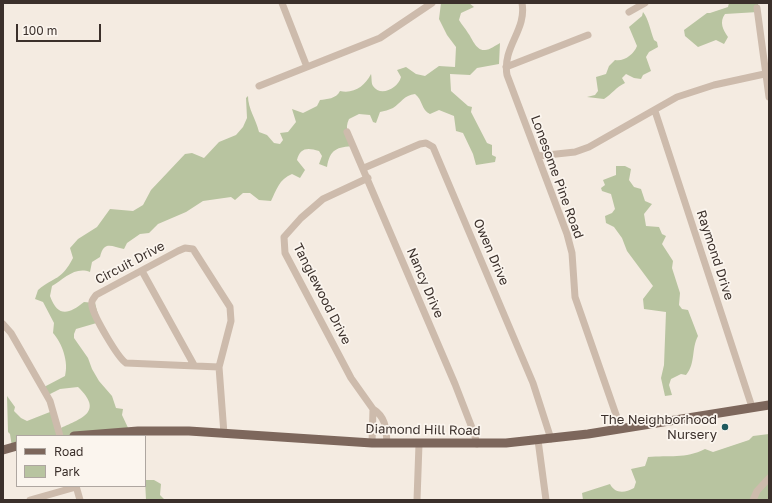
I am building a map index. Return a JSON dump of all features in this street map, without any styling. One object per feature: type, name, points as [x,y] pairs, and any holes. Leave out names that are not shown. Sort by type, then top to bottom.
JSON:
[{"type":"main road","name":"Diamond Hill Road","points":[[85,435],[138,430],[372,443],[477,444],[551,439],[769,405]]},
{"type":"main road","points":[[3,450],[16,446]]},
{"type":"street","points":[[282,3],[307,68]]},
{"type":"street","points":[[259,86],[380,38],[432,3]]},
{"type":"street","points":[[522,3],[522,20],[508,53],[506,66],[588,35]]},
{"type":"street","points":[[629,12],[646,3]]},
{"type":"street","points":[[757,8],[769,97]]},
{"type":"street","name":"Lonesome Pine Road","points":[[506,66],[517,102],[567,234],[572,253],[575,297],[621,429]]},
{"type":"street","points":[[538,156],[575,152],[589,147],[655,111],[677,97],[692,91],[767,74]]},
{"type":"street","name":"Raymond Drive","points":[[655,111],[752,407]]},
{"type":"street","name":"Nancy Drive","points":[[347,132],[364,168],[455,384],[477,444]]},
{"type":"street","name":"Owen Drive","points":[[364,168],[420,144],[426,143],[433,147],[533,383],[551,439]]},
{"type":"street","name":"Tanglewood Drive","points":[[368,178],[340,190],[318,203],[288,231],[283,242],[285,253],[346,368],[372,409],[379,413],[386,424],[387,443]]},
{"type":"street","name":"Circuit Drive","points":[[219,367],[126,363],[119,356],[95,315],[92,300],[96,295],[185,248],[193,249],[230,307],[231,321],[219,367],[224,434]]},
{"type":"street","points":[[142,271],[194,365]]},
{"type":"street","points":[[3,324],[11,333],[50,401],[60,435]]},
{"type":"street","points":[[372,409],[372,443]]},
{"type":"street","points":[[538,440],[546,500]]},
{"type":"street","points":[[417,500],[419,444]]},
{"type":"street","points":[[753,500],[757,491],[769,478]]},
{"type":"street","points":[[30,500],[73,487]]},
{"type":"street","points":[[76,487],[80,500]]},
{"type":"green space","points":[[441,3],[469,3],[474,7],[461,13],[459,20],[475,44],[482,50],[487,50],[500,43],[499,64],[477,68],[470,75],[450,74],[451,91],[468,106],[472,107],[471,112],[487,143],[492,145],[492,155],[496,157],[495,162],[476,165],[473,154],[463,133],[456,131],[454,116],[439,110],[430,114],[425,110],[418,96],[415,94],[405,98],[393,108],[380,112],[376,123],[373,122],[370,115],[359,114],[349,119],[347,130],[354,146],[343,147],[335,150],[330,156],[327,167],[319,164],[322,156],[319,151],[308,149],[302,151],[297,160],[305,170],[300,178],[292,174],[284,179],[278,186],[271,201],[259,200],[250,193],[243,193],[235,200],[231,197],[203,201],[186,212],[158,224],[149,233],[140,234],[127,243],[124,249],[106,246],[100,257],[92,262],[90,272],[79,271],[70,274],[52,286],[50,296],[57,308],[64,312],[73,309],[84,302],[95,303],[100,322],[76,329],[74,338],[88,358],[99,381],[112,396],[116,408],[123,409],[122,415],[130,432],[94,435],[16,435],[16,446],[12,447],[10,434],[8,432],[7,396],[15,407],[14,411],[21,418],[27,421],[55,410],[61,428],[82,417],[90,408],[86,396],[78,387],[60,389],[48,395],[44,387],[65,376],[66,365],[62,347],[53,333],[54,323],[43,302],[35,299],[38,290],[65,271],[73,258],[70,248],[78,239],[97,227],[110,209],[133,211],[143,205],[151,190],[185,154],[192,153],[204,158],[219,142],[236,135],[243,127],[247,118],[246,98],[248,96],[249,105],[259,132],[267,135],[274,143],[280,144],[283,140],[280,133],[288,132],[296,122],[292,109],[303,113],[317,106],[320,100],[334,97],[340,91],[345,92],[358,88],[366,82],[371,74],[373,86],[380,91],[384,91],[393,88],[399,81],[401,77],[397,70],[406,67],[416,74],[425,76],[439,66],[455,67],[456,47],[447,35],[439,19]]},
{"type":"green space","points":[[729,3],[758,3],[758,12],[725,14],[722,20],[722,26],[728,37],[724,44],[716,40],[698,47],[685,36],[684,30],[707,13],[728,7]]},
{"type":"green space","points":[[643,12],[658,47],[649,52],[646,57],[651,71],[643,75],[641,79],[634,78],[626,74],[622,78],[625,83],[619,86],[604,99],[587,97],[595,95],[598,91],[596,77],[606,74],[609,66],[615,60],[625,59],[636,49],[637,46],[629,27],[642,16]]},
{"type":"green space","points":[[616,166],[625,166],[631,169],[629,180],[634,187],[641,189],[645,201],[652,204],[644,214],[646,226],[659,227],[662,234],[666,236],[662,244],[673,261],[672,268],[680,293],[679,305],[682,309],[688,310],[698,336],[691,366],[686,375],[681,374],[671,379],[669,385],[672,395],[665,396],[661,378],[664,365],[666,312],[644,309],[643,299],[653,286],[627,251],[622,238],[614,227],[606,223],[605,216],[612,213],[615,209],[611,194],[602,191],[601,188],[605,185],[603,180],[616,175]]},
{"type":"green space","points":[[769,434],[769,500],[583,500],[582,493],[610,484],[615,490],[620,492],[634,488],[636,482],[631,469],[645,466],[648,457],[684,455],[705,449],[713,452],[749,440],[753,436]]},
{"type":"green space","points":[[146,480],[154,480],[161,484],[160,495],[165,500],[146,500]]},
{"type":"place","name":"The Neighborhood Nursery","points":[[725,427]]}]
